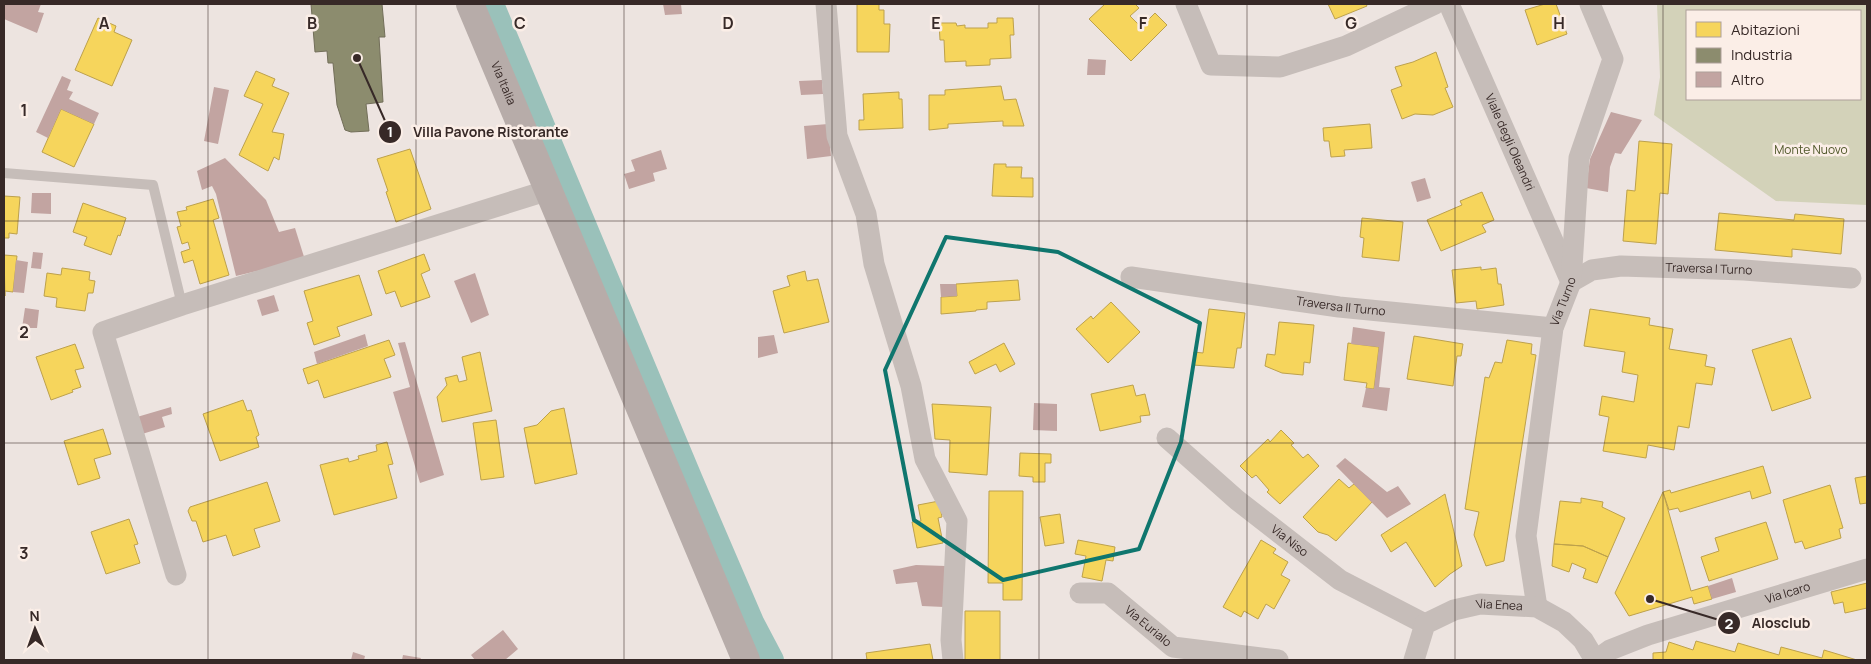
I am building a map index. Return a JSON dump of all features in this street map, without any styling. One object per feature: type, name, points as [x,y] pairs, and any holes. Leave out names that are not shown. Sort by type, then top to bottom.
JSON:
[{"type":"street","name":"Via Italia","points":[[470,4],[550,190],[746,660]]},
{"type":"street","points":[[826,4],[837,136],[866,214],[874,264],[911,386],[925,459],[957,521],[952,650]]},
{"type":"street","points":[[1186,4],[1211,65],[1280,67],[1346,46],[1435,4]]},
{"type":"street","name":"Viale degli Oleandri","points":[[1449,4],[1571,282]]},
{"type":"street","name":"Via Turno","points":[[1537,607],[1526,536],[1553,328],[1571,282],[1580,158],[1613,58],[1590,4]]},
{"type":"street","points":[[176,575],[103,332],[182,305],[550,190]]},
{"type":"street","name":"Traversa I Turno","points":[[1571,282],[1592,270],[1621,266],[1744,270],[1851,278]]},
{"type":"street","name":"Traversa II Turno","points":[[1131,277],[1339,307],[1553,328]]},
{"type":"street","name":"Via Niso","points":[[1167,438],[1237,500],[1340,580],[1425,624]]},
{"type":"street","name":"Via Icaro","points":[[1595,660],[1610,650],[1648,635],[1867,569]]},
{"type":"street","name":"Via Eurialo","points":[[1080,593],[1108,593],[1173,647],[1278,660]]},
{"type":"street","name":"Via Enea","points":[[1425,624],[1454,610],[1480,604],[1537,607],[1564,622],[1583,640],[1595,660]]},
{"type":"street","points":[[1414,660],[1425,624]]},
{"type":"lane","points":[[4,173],[153,185],[182,305]]},
{"type":"highlighted area","points":[[946,237],[1058,252],[1200,323],[1181,442],[1139,549],[1003,580],[914,520],[885,370]]},
{"type":"green space","name":"Monte Nuovo","points":[[1657,4],[1867,4],[1867,205],[1776,201],[1654,115],[1660,77]]},
{"type":"building: Abitazioni","points":[[857,4],[879,4],[879,10],[884,10],[884,24],[890,24],[889,52],[857,52]]},
{"type":"building: Abitazioni","points":[[1105,4],[1135,4],[1139,8],[1130,16],[1141,27],[1155,13],[1167,25],[1131,61],[1089,19]]},
{"type":"building: Abitazioni","points":[[1328,4],[1366,4],[1367,6],[1335,19]]},
{"type":"building: Abitazioni","points":[[1545,4],[1556,4],[1567,34],[1537,45],[1525,10]]},
{"type":"building: Abitazioni","points":[[98,18],[116,26],[114,32],[132,40],[112,86],[75,70]]},
{"type":"building: Abitazioni","points":[[997,18],[1013,18],[1014,35],[1010,35],[1011,58],[990,59],[990,65],[966,66],[966,61],[945,62],[944,40],[940,40],[939,23],[956,23],[957,26],[965,25],[965,28],[988,28],[988,23],[997,23]]},
{"type":"building: Abitazioni","points":[[1436,52],[1448,87],[1445,88],[1453,107],[1433,115],[1415,114],[1402,119],[1391,90],[1402,86],[1395,67]]},
{"type":"building: Abitazioni","points":[[256,71],[275,79],[272,86],[289,93],[272,132],[284,134],[279,160],[274,157],[268,171],[239,155],[263,104],[244,96]]},
{"type":"building: Abitazioni","points":[[1001,86],[1004,100],[1016,99],[1024,126],[1003,126],[1003,121],[948,124],[948,128],[929,130],[929,95],[945,95],[945,90]]},
{"type":"building: Abitazioni","points":[[899,92],[899,99],[902,99],[903,128],[859,130],[859,120],[864,120],[863,94]]},
{"type":"building: Abitazioni","points":[[61,109],[94,124],[74,167],[42,152]]},
{"type":"building: Abitazioni","points":[[1370,124],[1372,148],[1344,150],[1345,156],[1331,157],[1329,141],[1324,141],[1323,128]]},
{"type":"building: Abitazioni","points":[[1639,141],[1672,144],[1668,194],[1660,193],[1656,244],[1623,241],[1627,190],[1635,191]]},
{"type":"building: Abitazioni","points":[[410,149],[431,209],[396,222],[377,159]]},
{"type":"building: Abitazioni","points":[[994,164],[1006,164],[1006,167],[1022,167],[1021,178],[1033,178],[1033,197],[992,196]]},
{"type":"building: Abitazioni","points":[[1482,192],[1494,220],[1482,225],[1486,232],[1441,251],[1427,220],[1462,205],[1460,201]]},
{"type":"building: Abitazioni","points":[[4,196],[20,197],[17,234],[9,233],[9,238],[4,238]]},
{"type":"building: Abitazioni","points":[[213,199],[219,218],[213,220],[229,275],[200,284],[193,260],[184,263],[181,252],[190,249],[188,242],[182,244],[177,227],[181,226],[177,212],[187,210],[186,207]]},
{"type":"building: Abitazioni","points":[[83,203],[126,218],[111,255],[84,245],[87,237],[73,232]]},
{"type":"building: Abitazioni","points":[[1719,213],[1794,220],[1795,214],[1844,219],[1841,254],[1792,249],[1792,257],[1715,250]]},
{"type":"building: Abitazioni","points":[[1362,218],[1403,222],[1399,261],[1362,257],[1364,238],[1360,237]]},
{"type":"building: Abitazioni","points":[[424,254],[430,270],[421,274],[430,297],[401,307],[395,291],[386,294],[378,271]]},
{"type":"building: Abitazioni","points":[[4,255],[17,256],[13,292],[5,291],[5,296]]},
{"type":"building: Abitazioni","points":[[1481,267],[1481,270],[1496,268],[1498,284],[1501,284],[1504,305],[1477,309],[1476,301],[1456,303],[1452,270]]},
{"type":"building: Abitazioni","points":[[62,268],[90,272],[89,280],[95,281],[93,293],[88,293],[85,311],[56,307],[57,298],[44,296],[47,273],[61,275]]},
{"type":"building: Abitazioni","points":[[805,271],[807,281],[818,279],[829,322],[784,333],[773,291],[790,286],[787,276]]},
{"type":"building: Abitazioni","points":[[359,275],[372,315],[337,327],[340,336],[314,345],[307,323],[313,321],[304,291]]},
{"type":"building: Abitazioni","points":[[1018,280],[1020,300],[987,302],[987,309],[941,314],[941,297],[957,296],[956,284]]},
{"type":"building: Abitazioni","points":[[1111,302],[1140,332],[1108,363],[1076,329],[1091,316],[1093,319]]},
{"type":"building: Abitazioni","points":[[1209,309],[1245,313],[1241,348],[1237,348],[1234,368],[1193,365],[1194,352],[1203,353]]},
{"type":"building: Abitazioni","points":[[1590,309],[1650,318],[1649,325],[1673,329],[1669,349],[1707,355],[1705,366],[1715,368],[1712,385],[1696,383],[1689,428],[1678,426],[1674,450],[1648,445],[1646,458],[1603,451],[1609,417],[1599,415],[1602,396],[1634,402],[1638,375],[1622,372],[1625,352],[1584,346]]},
{"type":"building: Abitazioni","points":[[1279,322],[1314,325],[1310,363],[1304,362],[1303,375],[1282,373],[1265,366],[1267,354],[1275,355]]},
{"type":"building: Abitazioni","points":[[1414,336],[1463,344],[1461,356],[1457,356],[1453,386],[1407,379]]},
{"type":"building: Abitazioni","points":[[1791,338],[1811,398],[1772,411],[1752,350]]},
{"type":"building: Abitazioni","points":[[389,340],[395,355],[384,359],[391,377],[324,398],[318,380],[308,384],[303,369]]},
{"type":"building: Abitazioni","points":[[1507,340],[1532,344],[1531,354],[1536,355],[1504,561],[1486,566],[1474,535],[1479,512],[1465,509],[1485,377],[1489,378],[1495,362],[1502,363]]},
{"type":"building: Abitazioni","points":[[1004,343],[1015,364],[1000,372],[996,364],[975,374],[969,362]]},
{"type":"building: Abitazioni","points":[[1348,343],[1379,347],[1374,389],[1366,388],[1367,383],[1344,380]]},
{"type":"building: Abitazioni","points":[[75,344],[84,368],[75,370],[81,387],[51,400],[36,357]]},
{"type":"building: Abitazioni","points":[[480,352],[492,411],[442,422],[437,397],[447,385],[445,378],[457,375],[459,382],[467,380],[462,357]]},
{"type":"building: Abitazioni","points":[[1133,385],[1136,396],[1145,394],[1150,415],[1140,416],[1141,422],[1100,431],[1091,394]]},
{"type":"building: Abitazioni","points":[[243,400],[247,411],[251,410],[259,435],[256,437],[259,447],[220,461],[203,414]]},
{"type":"building: Abitazioni","points":[[932,404],[991,407],[987,475],[949,472],[950,440],[935,439]]},
{"type":"building: Abitazioni","points":[[564,408],[577,474],[535,484],[524,428],[537,425],[551,411]]},
{"type":"building: Abitazioni","points":[[496,420],[504,477],[481,480],[473,423]]},
{"type":"building: Abitazioni","points":[[103,429],[111,454],[94,459],[100,478],[78,485],[64,441]]},
{"type":"building: Abitazioni","points":[[1281,430],[1294,443],[1291,445],[1303,458],[1308,454],[1319,466],[1280,504],[1267,492],[1269,490],[1256,475],[1252,478],[1240,466],[1268,439],[1270,442]]},
{"type":"building: Abitazioni","points":[[387,442],[393,464],[388,465],[397,498],[334,515],[320,465],[348,458],[349,462],[359,459],[358,456],[377,451],[376,445]]},
{"type":"building: Abitazioni","points":[[1020,453],[1051,454],[1051,463],[1045,463],[1045,482],[1033,482],[1033,477],[1019,476]]},
{"type":"building: Abitazioni","points":[[1763,466],[1771,493],[1752,499],[1750,491],[1680,512],[1678,508],[1669,510],[1663,492],[1670,490],[1671,493]]},
{"type":"building: Abitazioni","points":[[1867,476],[1867,503],[1860,504],[1855,478]]},
{"type":"building: Abitazioni","points":[[1339,479],[1349,488],[1354,484],[1372,502],[1336,541],[1328,535],[1318,532],[1303,517]]},
{"type":"building: Abitazioni","points":[[267,482],[280,521],[254,529],[260,547],[233,556],[226,535],[203,542],[196,521],[192,521],[188,511],[190,507]]},
{"type":"building: Abitazioni","points":[[1830,485],[1843,528],[1839,529],[1841,538],[1805,549],[1802,541],[1795,543],[1783,500]]},
{"type":"building: Abitazioni","points":[[989,491],[1023,491],[1022,600],[1003,600],[1003,583],[988,583]]},
{"type":"building: Abitazioni","points":[[1663,492],[1691,591],[1708,586],[1712,599],[1694,604],[1692,597],[1629,616],[1615,593]]},
{"type":"building: Abitazioni","points":[[1445,494],[1462,566],[1435,587],[1406,542],[1391,552],[1381,535]]},
{"type":"building: Abitazioni","points":[[1581,498],[1603,502],[1602,507],[1625,518],[1608,557],[1583,546],[1554,544],[1560,501],[1581,503]]},
{"type":"building: Abitazioni","points":[[939,501],[942,517],[938,518],[943,543],[917,548],[912,522],[921,521],[918,505]]},
{"type":"building: Abitazioni","points":[[1060,514],[1064,543],[1045,546],[1040,517]]},
{"type":"building: Abitazioni","points":[[129,519],[138,544],[134,545],[140,563],[106,574],[91,532]]},
{"type":"building: Abitazioni","points":[[1766,522],[1778,559],[1709,581],[1701,557],[1719,551],[1715,538]]},
{"type":"building: Abitazioni","points":[[1078,540],[1115,547],[1113,561],[1106,560],[1102,581],[1082,577],[1086,556],[1075,554]]},
{"type":"building: Abitazioni","points":[[1261,540],[1276,549],[1273,553],[1288,562],[1281,575],[1290,580],[1274,609],[1266,604],[1258,619],[1244,611],[1241,617],[1223,607]]},
{"type":"building: Abitazioni","points":[[1554,544],[1583,546],[1608,557],[1597,583],[1583,578],[1586,569],[1572,563],[1569,572],[1552,566]]},
{"type":"building: Abitazioni","points":[[1867,583],[1867,608],[1845,613],[1843,602],[1834,604],[1831,592]]},
{"type":"building: Abitazioni","points":[[965,611],[1000,611],[1000,660],[965,660]]},
{"type":"building: Abitazioni","points":[[1696,641],[1735,652],[1738,643],[1779,655],[1781,647],[1822,658],[1824,650],[1857,660],[1653,660],[1653,653],[1666,652],[1669,642],[1693,650]]},
{"type":"building: Abitazioni","points":[[930,644],[933,660],[867,660],[866,653]]},
{"type":"building: Industria","points":[[311,4],[382,4],[385,37],[379,37],[383,102],[366,104],[369,131],[351,132],[345,130],[337,105],[333,63],[328,63],[327,51],[315,52]]},
{"type":"building: Altro","points":[[4,4],[41,4],[38,12],[44,13],[37,33],[4,19]]},
{"type":"building: Altro","points":[[663,4],[681,4],[682,14],[665,15]]},
{"type":"building: Altro","points":[[1088,59],[1106,60],[1105,75],[1087,75]]},
{"type":"building: Altro","points":[[62,76],[71,80],[67,90],[73,92],[69,99],[99,113],[94,124],[61,109],[48,138],[36,132]]},
{"type":"building: Altro","points":[[822,80],[823,94],[801,95],[799,81]]},
{"type":"building: Altro","points":[[214,87],[229,90],[218,144],[204,141]]},
{"type":"building: Altro","points":[[1611,112],[1642,120],[1621,154],[1615,153],[1610,167],[1608,192],[1586,188],[1590,159]]},
{"type":"building: Altro","points":[[828,124],[831,156],[807,159],[804,126]]},
{"type":"building: Altro","points":[[661,150],[667,169],[653,173],[655,181],[629,189],[624,174],[635,171],[631,160]]},
{"type":"building: Altro","points":[[225,158],[266,200],[279,232],[295,228],[305,260],[236,276],[216,194],[212,186],[202,190],[197,171]]},
{"type":"building: Altro","points":[[1425,178],[1431,198],[1417,202],[1411,182]]},
{"type":"building: Altro","points":[[32,193],[51,193],[51,214],[31,213]]},
{"type":"building: Altro","points":[[33,252],[43,253],[41,269],[31,268]]},
{"type":"building: Altro","points":[[16,260],[28,262],[24,293],[13,292]]},
{"type":"building: Altro","points":[[475,273],[489,315],[471,323],[454,281]]},
{"type":"building: Altro","points":[[940,284],[956,284],[957,296],[941,297]]},
{"type":"building: Altro","points":[[274,295],[279,311],[262,316],[257,300]]},
{"type":"building: Altro","points":[[25,308],[39,310],[37,328],[22,328]]},
{"type":"building: Altro","points":[[1353,327],[1385,332],[1379,387],[1390,388],[1387,411],[1362,407],[1366,388],[1374,389],[1379,347],[1351,344]]},
{"type":"building: Altro","points":[[365,334],[368,346],[317,364],[314,352]]},
{"type":"building: Altro","points":[[774,335],[778,353],[758,358],[758,337]]},
{"type":"building: Altro","points":[[405,342],[444,475],[420,483],[393,392],[410,387],[398,343]]},
{"type":"building: Altro","points":[[1034,403],[1057,404],[1057,431],[1033,430]]},
{"type":"building: Altro","points":[[171,407],[172,414],[162,417],[165,427],[142,434],[137,417]]},
{"type":"building: Altro","points":[[1345,458],[1387,492],[1398,486],[1411,504],[1387,518],[1336,466]]},
{"type":"building: Altro","points":[[916,565],[946,566],[944,607],[922,606],[917,582],[896,584],[893,570]]},
{"type":"building: Altro","points":[[1732,578],[1736,592],[1712,599],[1708,586]]},
{"type":"building: Altro","points":[[503,630],[518,649],[505,660],[475,660],[471,655]]},
{"type":"building: Altro","points":[[353,652],[365,656],[364,660],[351,660]]},
{"type":"building: Altro","points":[[403,655],[421,658],[420,660],[402,660]]},
{"type":"waterway","points":[[492,4],[691,480],[752,622],[772,660]]},
{"type":"place","name":"Villa Pavone Ristorante","points":[[357,58]]},
{"type":"place","name":"Alosclub","points":[[1650,599]]}]
